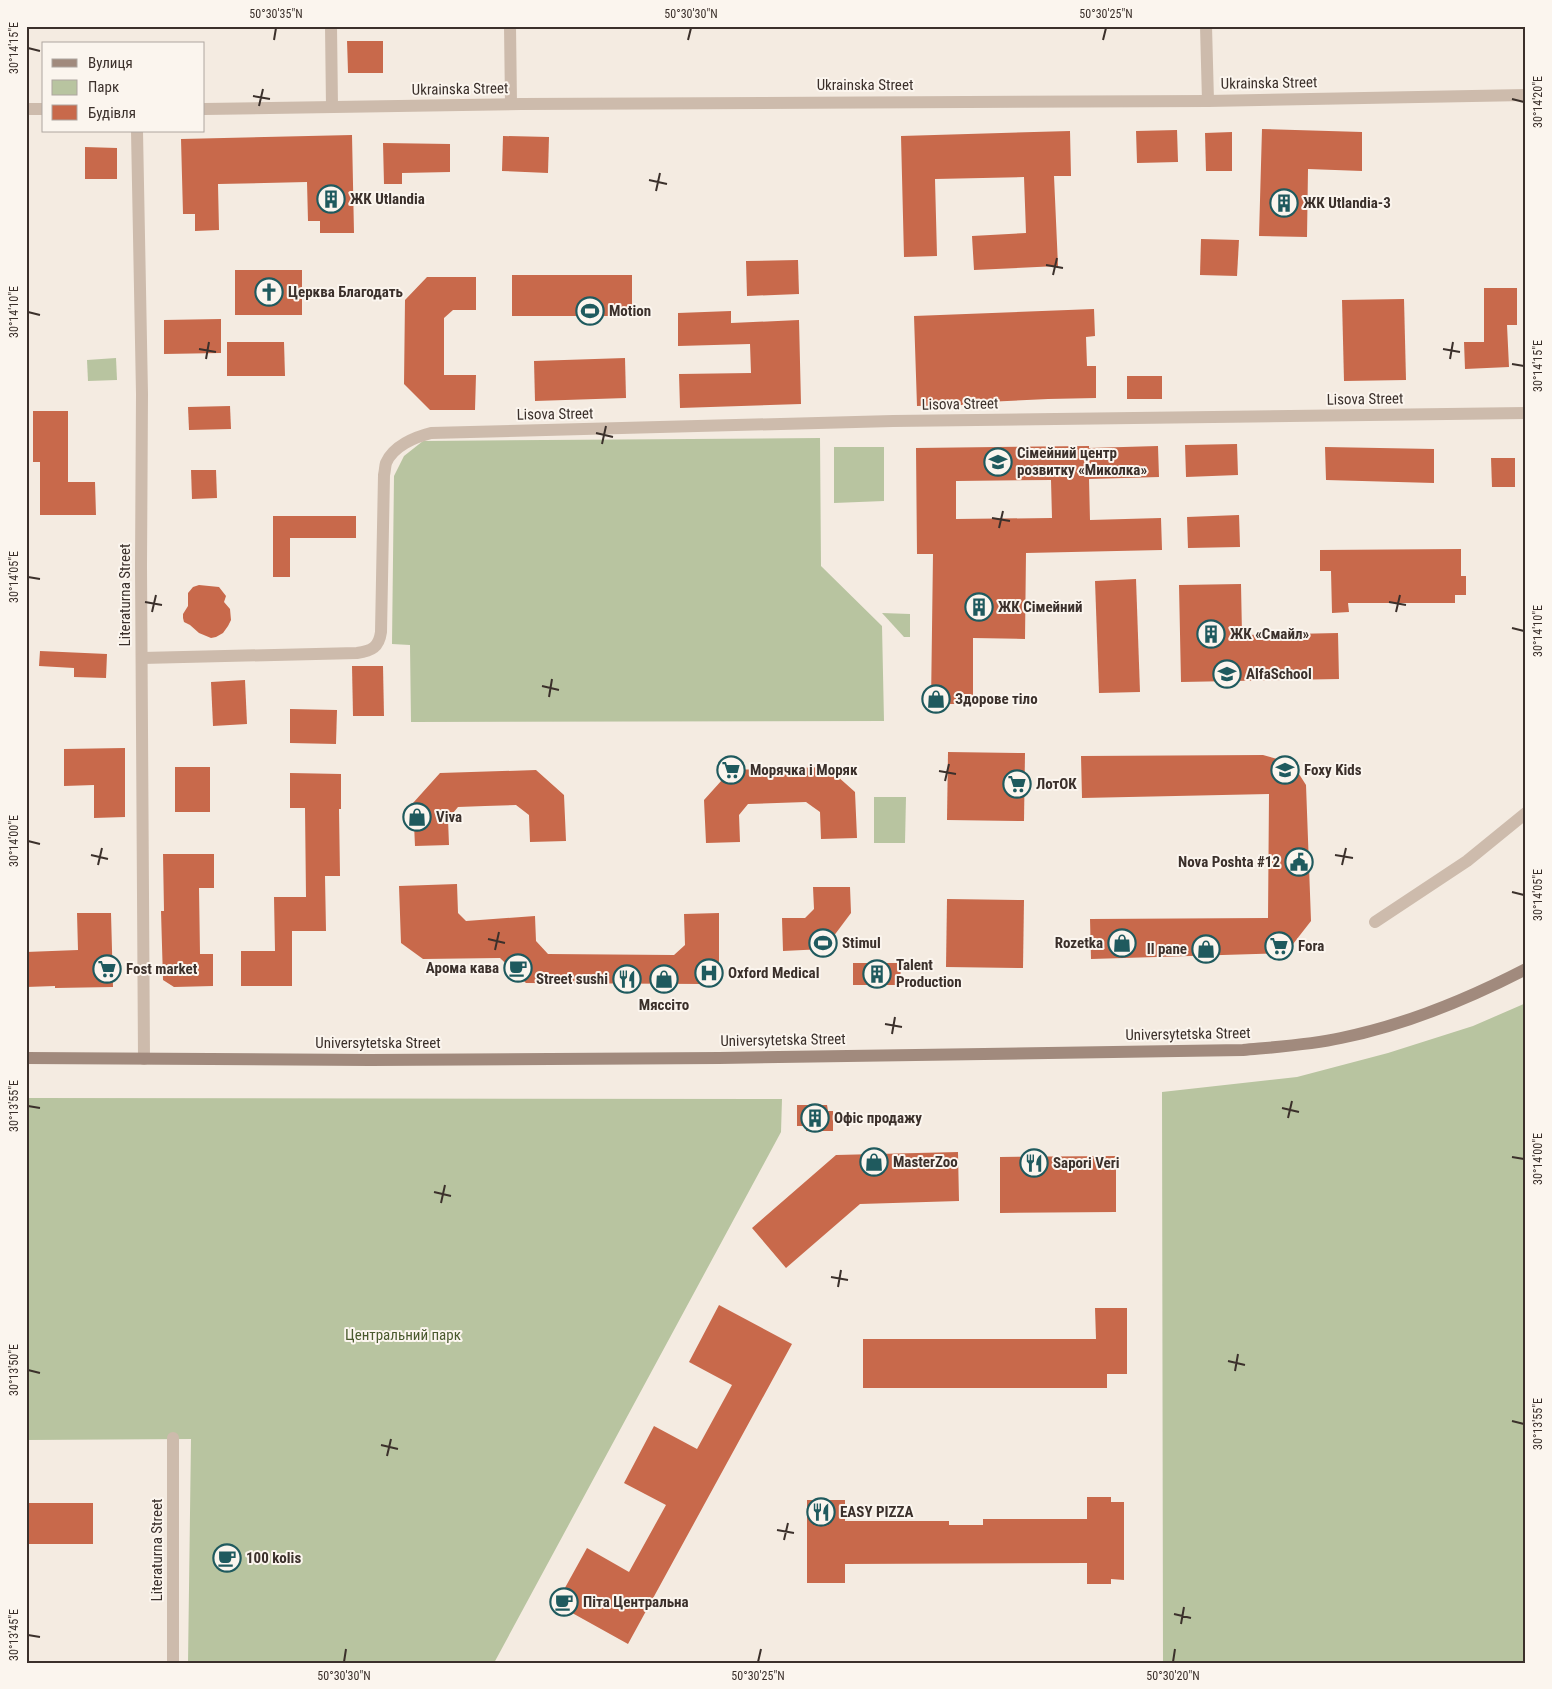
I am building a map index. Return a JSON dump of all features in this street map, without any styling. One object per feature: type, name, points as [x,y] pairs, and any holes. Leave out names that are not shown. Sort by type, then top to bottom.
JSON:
[{"type":"main road","name":"Universytetska Street","points":[[26,1058],[370,1060],[719,1058],[1243,1050],[1342,1038],[1384,1027],[1428,1013],[1491,987],[1526,969]]},
{"type":"street","points":[[331,26],[332,106]]},
{"type":"street","points":[[510,26],[511,104]]},
{"type":"street","points":[[1206,26],[1208,101]]},
{"type":"street","name":"Ukrainska Street","points":[[205,109],[511,104],[1208,101],[1526,96]]},
{"type":"street","points":[[26,109],[42,109]]},
{"type":"street","name":"Literaturna Street","points":[[137,132],[142,394],[144,1059]]},
{"type":"street","name":"Lisova Street","points":[[142,658],[357,653],[376,647],[380,640],[381,632],[384,474],[386,463],[399,448],[419,436],[431,433],[892,420],[1526,413]]},
{"type":"street","points":[[1375,922],[1468,861],[1526,813]]},
{"type":"street","name":"Literaturna Street","points":[[173,1438],[173,1663]]},
{"type":"green space","points":[[116,358],[117,380],[88,381],[87,360]]},
{"type":"green space","points":[[820,438],[821,566],[882,626],[884,721],[411,722],[410,645],[392,644],[394,476],[404,456],[423,441]]},
{"type":"green space","points":[[834,447],[884,447],[884,501],[834,503]]},
{"type":"green space","points":[[882,613],[910,614],[910,637],[904,637]]},
{"type":"green space","points":[[874,797],[906,797],[905,843],[874,843]]},
{"type":"green space","points":[[1526,1003],[1526,1663],[1163,1663],[1162,1092],[1297,1077],[1388,1053],[1473,1026]]},
{"type":"green space","name":"Центральний парк","points":[[26,1098],[782,1099],[781,1132],[494,1663],[188,1663],[191,1439],[26,1440]]},
{"type":"building","points":[[347,41],[383,41],[383,73],[348,73]]},
{"type":"building","name":"ЖК Utlandia-3","points":[[1262,129],[1362,132],[1362,171],[1308,169],[1307,237],[1259,236]]},
{"type":"building","points":[[1177,130],[1178,162],[1137,163],[1136,131]]},
{"type":"building","points":[[1070,131],[1071,176],[1054,176],[1058,266],[974,270],[972,236],[1026,233],[1024,177],[935,179],[937,256],[904,257],[901,136]]},
{"type":"building","points":[[1232,132],[1232,171],[1206,171],[1205,133]]},
{"type":"building","name":"ЖК Utlandia","points":[[352,135],[354,233],[320,233],[320,221],[308,221],[307,182],[218,184],[219,230],[195,231],[195,214],[183,214],[181,139]]},
{"type":"building","points":[[503,136],[549,137],[548,173],[502,171]]},
{"type":"building","points":[[383,143],[450,144],[450,172],[402,173],[402,184],[384,184]]},
{"type":"building","points":[[85,147],[117,148],[117,179],[85,179]]},
{"type":"building","points":[[1201,239],[1239,240],[1237,276],[1200,275]]},
{"type":"building","points":[[798,260],[799,294],[747,296],[746,261]]},
{"type":"building","name":"Церква Благодать","points":[[235,270],[302,270],[302,315],[235,315]]},
{"type":"building","points":[[512,275],[632,275],[632,316],[512,316]]},
{"type":"building","points":[[427,277],[476,277],[476,310],[453,310],[444,318],[444,375],[476,375],[475,410],[430,410],[404,384],[405,300]]},
{"type":"building","points":[[1484,288],[1517,288],[1517,325],[1507,325],[1509,367],[1465,369],[1464,342],[1484,342]]},
{"type":"building","points":[[1404,299],[1406,380],[1344,381],[1342,300]]},
{"type":"building","points":[[1094,309],[1095,336],[1086,337],[1087,366],[1096,366],[1096,398],[917,406],[914,316]]},
{"type":"building","points":[[731,311],[731,323],[799,320],[801,404],[680,408],[679,374],[751,373],[750,344],[678,346],[678,313]]},
{"type":"building","points":[[221,319],[221,353],[164,354],[164,320]]},
{"type":"building","points":[[227,342],[284,342],[285,376],[227,376]]},
{"type":"building","points":[[625,358],[626,398],[535,401],[534,361]]},
{"type":"building","points":[[1127,376],[1162,376],[1162,399],[1127,399]]},
{"type":"building","points":[[230,406],[231,429],[189,430],[188,407]]},
{"type":"building","points":[[33,411],[68,411],[68,482],[95,482],[96,515],[40,515],[40,462],[33,462]]},
{"type":"building","points":[[1237,444],[1238,475],[1186,477],[1185,445]]},
{"type":"building","points":[[1158,446],[1159,477],[1089,479],[1090,520],[1161,518],[1162,550],[1026,553],[1025,639],[973,638],[973,704],[931,704],[933,554],[917,554],[916,448]],"holes":[[[1051,480],[1052,518],[956,519],[956,481]]]},
{"type":"building","points":[[1325,447],[1434,449],[1434,483],[1326,480]]},
{"type":"building","points":[[1491,458],[1515,458],[1515,487],[1492,487]]},
{"type":"building","points":[[191,470],[216,470],[217,498],[192,499]]},
{"type":"building","points":[[1239,515],[1240,547],[1188,548],[1187,517]]},
{"type":"building","points":[[273,516],[356,516],[356,538],[290,538],[290,577],[273,577]]},
{"type":"building","points":[[1461,549],[1461,576],[1466,576],[1466,595],[1455,595],[1455,603],[1348,603],[1349,612],[1332,613],[1331,571],[1320,571],[1320,550]]},
{"type":"building","points":[[1136,579],[1140,692],[1099,693],[1095,581]]},
{"type":"building","name":"ЖК «Смайл»","points":[[1241,584],[1242,635],[1338,633],[1339,679],[1181,682],[1179,585]]},
{"type":"building","points":[[199,585],[219,587],[226,596],[224,602],[230,609],[231,620],[223,633],[216,637],[211,638],[199,633],[184,622],[183,614],[188,606],[188,593],[193,587]]},
{"type":"building","points":[[40,651],[107,654],[106,678],[74,677],[74,668],[39,666]]},
{"type":"building","points":[[352,666],[383,666],[384,716],[353,716]]},
{"type":"building","points":[[245,680],[247,724],[213,726],[211,682]]},
{"type":"building","points":[[290,709],[337,710],[336,744],[290,743]]},
{"type":"building","points":[[125,748],[125,817],[94,818],[94,785],[64,786],[64,749]]},
{"type":"building","points":[[948,752],[1025,753],[1024,821],[947,820]]},
{"type":"building","points":[[1263,755],[1292,763],[1306,785],[1311,921],[1286,953],[1091,959],[1090,919],[1268,918],[1269,794],[1082,798],[1081,756]]},
{"type":"building","points":[[175,767],[210,767],[210,812],[175,812]]},
{"type":"building","points":[[827,767],[855,792],[857,838],[821,839],[820,812],[806,802],[748,804],[739,815],[740,842],[706,843],[704,800],[731,770]]},
{"type":"building","points":[[536,770],[564,795],[566,841],[530,842],[529,815],[516,805],[485,806],[458,807],[448,819],[449,845],[415,846],[413,803],[440,773]]},
{"type":"building","points":[[290,773],[341,774],[341,809],[339,809],[340,876],[325,876],[326,931],[292,931],[292,986],[241,986],[241,951],[275,951],[274,897],[306,897],[305,808],[290,808]]},
{"type":"building","points":[[163,854],[214,854],[214,888],[199,888],[200,954],[213,954],[213,986],[174,987],[163,980],[161,911],[164,911]]},
{"type":"building","points":[[457,884],[458,913],[466,921],[535,916],[536,941],[548,954],[674,955],[685,945],[684,914],[719,913],[719,973],[703,984],[526,983],[500,958],[423,959],[401,943],[399,886]]},
{"type":"building","points":[[813,887],[850,887],[851,913],[824,949],[783,951],[782,918],[805,918],[814,909]]},
{"type":"building","points":[[947,899],[1024,900],[1023,968],[946,967]]},
{"type":"building","points":[[77,913],[111,913],[113,987],[26,987],[26,952],[78,950]]},
{"type":"building","name":"Talent Production","points":[[853,963],[901,963],[900,985],[853,985]]},
{"type":"building","name":"Офіс продажу","points":[[797,1105],[827,1105],[828,1111],[833,1111],[833,1131],[806,1131],[806,1126],[797,1126]]},
{"type":"building","points":[[958,1152],[959,1201],[860,1204],[786,1268],[752,1228],[836,1155]]},
{"type":"building","points":[[1116,1156],[1116,1212],[1000,1213],[1000,1157]]},
{"type":"building","points":[[719,1305],[792,1344],[628,1644],[556,1604],[587,1548],[629,1572],[666,1505],[624,1483],[654,1426],[697,1449],[732,1385],[689,1362]]},
{"type":"building","points":[[1095,1308],[1127,1308],[1127,1374],[1107,1374],[1107,1388],[863,1388],[863,1339],[1096,1339]]},
{"type":"building","points":[[1087,1497],[1111,1497],[1111,1502],[1124,1502],[1124,1580],[1111,1579],[1111,1584],[1087,1584],[1087,1563],[845,1564],[845,1583],[807,1583],[807,1500],[845,1500],[845,1521],[949,1521],[949,1525],[983,1525],[983,1519],[1087,1519]]},
{"type":"building","points":[[26,1503],[93,1503],[93,1544],[26,1544]]},
{"type":"place","name":"ЖК Utlandia","points":[[331,199]]},
{"type":"place","name":"ЖК Utlandia-3","points":[[1284,203]]},
{"type":"place","name":"Церква Благодать","points":[[269,292]]},
{"type":"place","name":"Motion","points":[[590,311]]},
{"type":"place","name":"Сімейний центр розвитку «Миколка»","points":[[998,462]]},
{"type":"place","name":"ЖК Сімейний","points":[[979,607]]},
{"type":"place","name":"ЖК «Смайл»","points":[[1211,634]]},
{"type":"place","name":"AlfaSchool","points":[[1227,674]]},
{"type":"place","name":"Здорове тіло","points":[[936,699]]},
{"type":"place","name":"Морячка і Моряк","points":[[731,770]]},
{"type":"place","name":"Foxy Kids","points":[[1285,770]]},
{"type":"place","name":"ЛотОК","points":[[1017,784]]},
{"type":"place","name":"Viva","points":[[417,817]]},
{"type":"place","name":"Nova Poshta #12","points":[[1299,862]]},
{"type":"place","name":"Stimul","points":[[823,943]]},
{"type":"place","name":"Rozetka","points":[[1122,943]]},
{"type":"place","name":"Fora","points":[[1279,946]]},
{"type":"place","name":"Il pane","points":[[1206,949]]},
{"type":"place","name":"Арома кава","points":[[518,968]]},
{"type":"place","name":"Fost market","points":[[107,969]]},
{"type":"place","name":"Oxford Medical","points":[[709,973]]},
{"type":"place","name":"Talent Production","points":[[877,974]]},
{"type":"place","name":"Street sushi","points":[[627,979]]},
{"type":"place","name":"Мяссіто","points":[[664,979]]},
{"type":"place","name":"Офіс продажу","points":[[815,1118]]},
{"type":"place","name":"MasterZoo","points":[[874,1162]]},
{"type":"place","name":"Sapori Veri","points":[[1034,1163]]},
{"type":"place","name":"EASY PIZZA","points":[[821,1512]]},
{"type":"place","name":"100 kolis","points":[[227,1558]]},
{"type":"place","name":"Піта Центральна","points":[[564,1602]]}]
